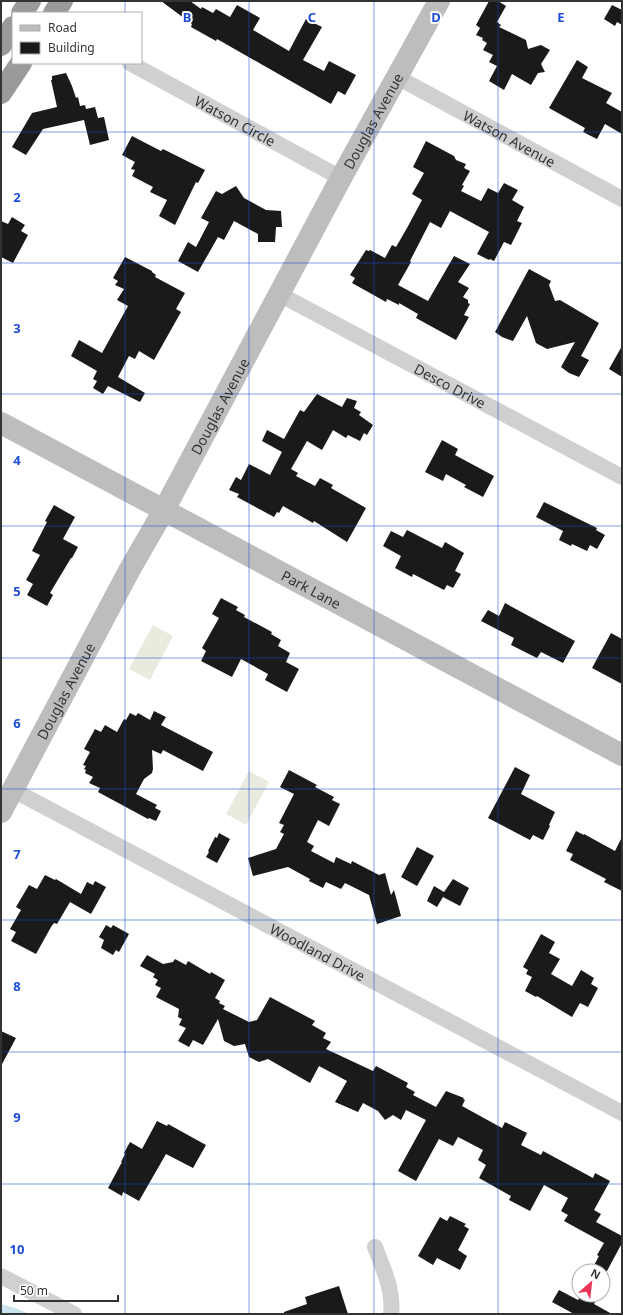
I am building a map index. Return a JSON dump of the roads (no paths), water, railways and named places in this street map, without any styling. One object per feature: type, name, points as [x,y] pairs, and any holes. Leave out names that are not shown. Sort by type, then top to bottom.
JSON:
[{"type":"highway","points":[[23,12],[30,1]]},
{"type":"highway","points":[[55,12],[62,1]]},
{"type":"highway","points":[[1,45],[12,28]]},
{"type":"highway","points":[[1,93],[20,64]]},
{"type":"street","name":"Douglas Avenue","points":[[1,812],[130,569],[164,510],[279,294],[439,1]]},
{"type":"street","name":"Watson Circle","points":[[132,64],[342,178]]},
{"type":"street","name":"Watson Avenue","points":[[397,77],[622,199]]},
{"type":"street","name":"Desco Drive","points":[[279,294],[622,477]]},
{"type":"street","name":"Park Lane","points":[[1,423],[622,756]]},
{"type":"street","name":"Woodland Drive","points":[[13,790],[622,1112]]},
{"type":"street","points":[[375,1247],[388,1280],[392,1303],[391,1314]]},
{"type":"street","points":[[1,1276],[74,1314]]},
{"type":"water","points":[[1,1304],[15,1308],[29,1314],[1,1314]]}]
